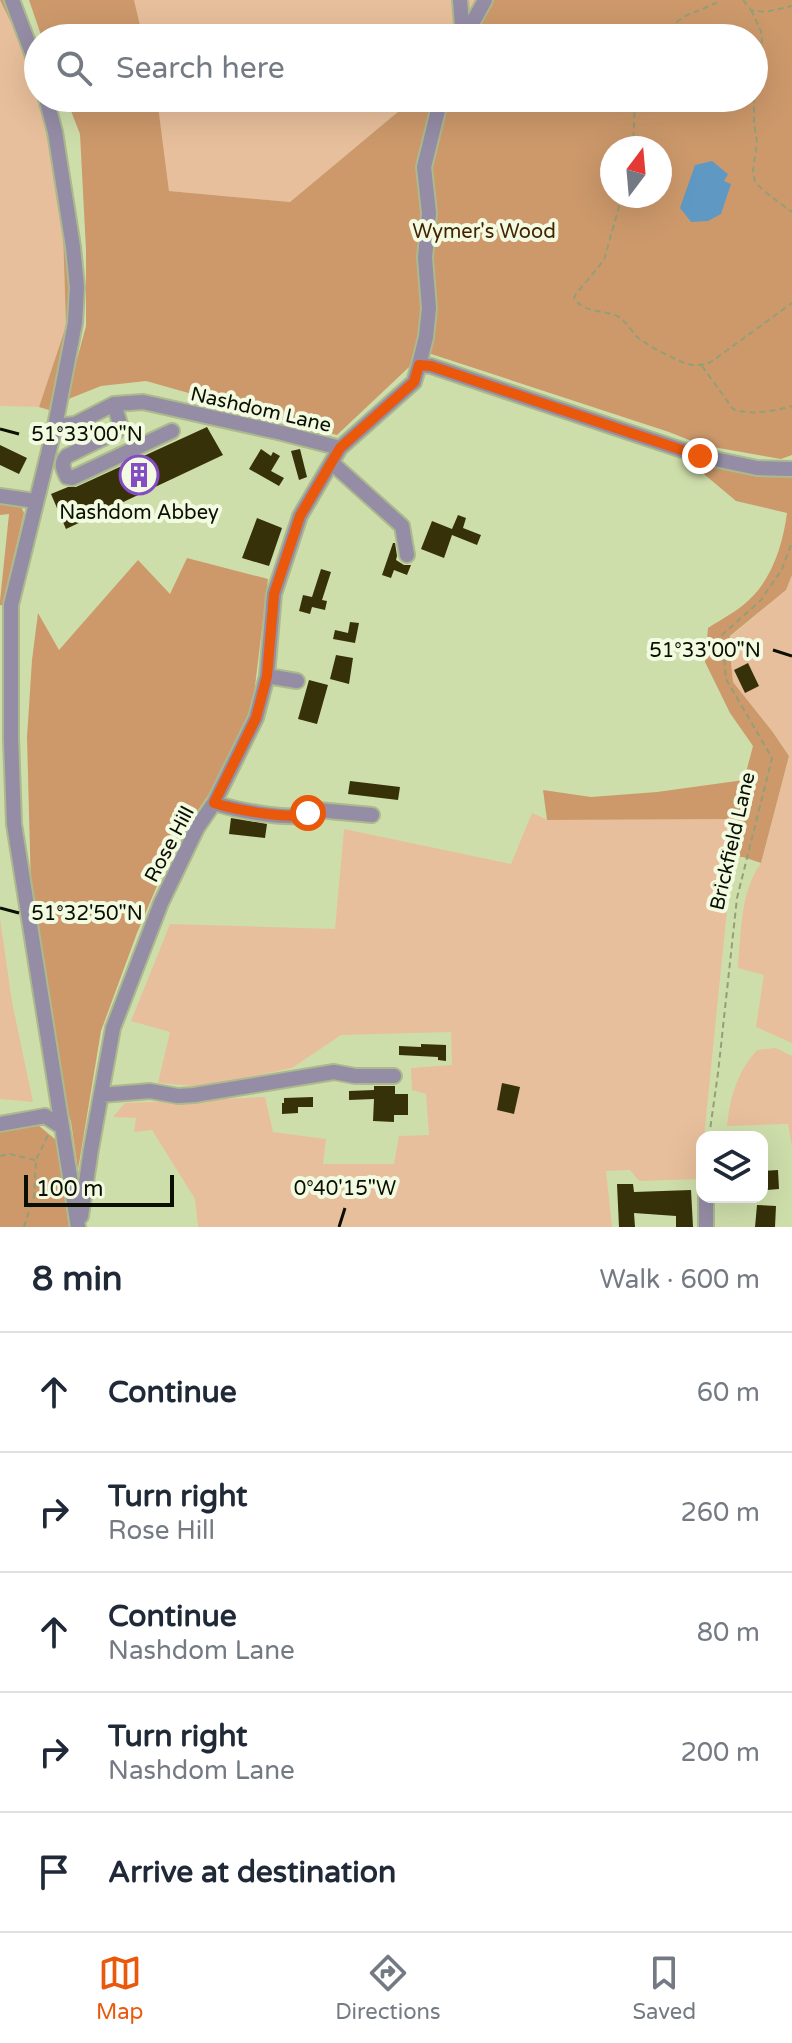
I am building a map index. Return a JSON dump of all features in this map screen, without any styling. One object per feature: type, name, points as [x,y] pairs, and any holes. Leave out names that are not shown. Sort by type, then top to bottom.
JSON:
[{"type":"street","points":[[12,0],[24,32]]},
{"type":"street","points":[[460,0],[462,24]]},
{"type":"street","points":[[471,24],[485,0]]},
{"type":"street","points":[[50,112],[73,247],[77,287],[75,323],[55,426],[11,605],[11,738],[14,824],[55,1130],[78,1227]]},
{"type":"street","points":[[438,112],[424,167],[429,213],[425,258],[429,308],[419,365],[431,366],[700,456],[757,468],[792,469]]},
{"type":"street","name":"Nashdom Lane","points":[[55,426],[75,424],[114,404],[143,402],[340,448],[414,382],[419,365]]},
{"type":"street","points":[[114,404],[120,424],[116,432],[67,456],[63,460],[67,477],[72,478],[172,431]]},
{"type":"street","name":"Rose Hill","points":[[78,1227],[113,1028],[161,903],[256,718],[267,676],[274,594],[300,516],[340,448]]},
{"type":"street","points":[[332,463],[402,526],[407,555]]},
{"type":"street","points":[[0,496],[35,501]]},
{"type":"street","points":[[267,676],[297,681]]},
{"type":"street","points":[[214,803],[293,816],[313,810],[372,815]]},
{"type":"street","points":[[101,1095],[150,1091],[178,1096],[194,1095],[334,1072],[355,1076],[394,1076]]},
{"type":"street","points":[[0,1124],[45,1116],[55,1130]]},
{"type":"street","points":[[706,1203],[706,1227]]},
{"type":"path","points":[[672,24],[688,13],[721,0]]},
{"type":"path","points":[[743,0],[758,24]]},
{"type":"path","points":[[751,10],[765,12],[792,6]]},
{"type":"path","points":[[633,136],[634,112]]},
{"type":"path","points":[[754,112],[757,142],[753,171],[755,182],[792,212]]},
{"type":"path","points":[[617,208],[604,260],[576,294],[575,301],[592,311],[619,318],[637,337],[671,357],[691,365],[711,362],[792,303]]},
{"type":"path","points":[[701,365],[733,409],[747,412],[792,406]]},
{"type":"path","name":"Brickfield Lane","points":[[710,1131],[737,898],[772,758],[726,679],[722,635],[761,600],[782,569],[792,542]]},
{"type":"path","points":[[24,1227],[34,1196],[36,1160],[55,1130]]},
{"type":"path","points":[[0,1156],[10,1154],[36,1160]]},
{"type":"shaded area","points":[[134,0],[478,0],[462,24],[140,24]]},
{"type":"shaded area","points":[[0,1],[24,57],[24,112],[41,112],[54,153],[63,233],[66,326],[39,407],[0,406]]},
{"type":"shaded area","points":[[159,112],[398,112],[290,202],[169,191]]},
{"type":"shaded area","points":[[792,575],[792,1043],[756,1027],[764,975],[738,968],[745,900],[761,863],[789,756],[733,682],[729,642],[730,637],[786,590]]},
{"type":"shaded area","points":[[532,813],[548,820],[737,819],[737,857],[728,900],[705,1131],[696,1131],[696,1179],[639,1181],[630,1170],[606,1171],[612,1227],[198,1227],[195,1199],[152,1130],[134,1132],[136,1118],[113,1117],[125,1103],[265,1097],[273,1132],[326,1139],[323,1164],[394,1164],[399,1136],[429,1135],[426,1094],[412,1090],[411,1068],[452,1065],[451,1032],[341,1035],[292,1068],[205,1087],[158,1083],[170,1032],[131,1021],[170,924],[335,929],[344,829],[511,864]]},
{"type":"shaded area","points":[[0,918],[12,1002],[33,1102],[0,1099]]},
{"type":"shaded area","points":[[776,1048],[792,1056],[792,1146],[788,1124],[727,1126],[730,1105],[744,1067],[757,1050]]},
{"type":"green space","points":[[0,0],[5,0],[24,48],[24,57]]},
{"type":"green space","points":[[29,0],[134,0],[140,24],[37,24]]},
{"type":"green space","name":"Wymer's Wood","points":[[478,0],[792,0],[792,455],[781,459],[702,445],[425,352],[337,435],[146,381],[101,386],[66,400],[86,326],[80,134],[71,112],[159,112],[169,191],[290,202],[398,112],[768,112],[768,24],[462,24]]},
{"type":"green space","points":[[41,112],[46,112],[55,147],[69,266],[70,322],[49,410],[39,407],[66,326],[63,233],[54,153]]},
{"type":"green space","points":[[686,459],[757,474],[792,476],[792,575],[786,590],[730,636],[729,642],[733,682],[789,756],[761,863],[737,857],[737,819],[547,820],[543,790],[591,797],[744,780],[753,746],[730,713],[705,662],[708,628],[746,603],[765,580],[780,548],[787,513],[736,501]]},
{"type":"green space","points":[[0,500],[20,504],[24,513],[8,581],[6,606],[0,605],[0,601],[9,514],[0,515]]},
{"type":"green space","points":[[187,558],[268,579],[251,719],[219,779],[174,846],[137,933],[101,1031],[78,1170],[71,1122],[34,1004],[27,737],[38,613],[59,650],[138,560],[170,594]]},
{"type":"green space","points":[[38,1125],[56,1140],[69,1227],[0,1227],[0,1130]]},
{"type":"water","points":[[712,161],[728,174],[724,181],[731,184],[721,214],[708,221],[691,222],[680,208],[695,165]]},
{"type":"building","name":"Nashdom Abbey","points":[[207,427],[223,455],[66,529],[51,494],[76,487]]},
{"type":"building","points":[[0,445],[27,458],[19,474],[0,465]]},
{"type":"building","points":[[261,449],[271,456],[273,452],[280,456],[271,471],[284,478],[279,486],[249,469]]},
{"type":"building","points":[[300,449],[307,477],[299,480],[291,451]]},
{"type":"building","points":[[458,515],[466,518],[463,528],[481,535],[477,545],[452,535],[444,558],[421,549],[432,521],[452,529]]},
{"type":"building","points":[[257,518],[282,528],[269,566],[242,558]]},
{"type":"building","points":[[393,543],[396,560],[411,565],[407,575],[394,570],[391,578],[382,575]]},
{"type":"building","points":[[321,569],[331,572],[322,600],[327,601],[325,610],[312,607],[310,614],[299,611],[303,595],[312,597]]},
{"type":"building","points":[[350,622],[359,623],[355,643],[333,639],[335,630],[348,633]]},
{"type":"building","points":[[336,655],[353,658],[349,684],[330,679]]},
{"type":"building","points":[[748,663],[759,686],[745,693],[734,670]]},
{"type":"building","points":[[309,680],[328,685],[317,724],[298,719]]},
{"type":"building","points":[[350,781],[400,787],[398,800],[348,794]]},
{"type":"building","points":[[231,818],[267,824],[265,838],[229,834]]},
{"type":"building","points":[[421,1044],[446,1045],[446,1061],[438,1060],[438,1057],[399,1055],[399,1046],[421,1047]]},
{"type":"building","points":[[502,1083],[520,1087],[514,1114],[497,1110]]},
{"type":"building","points":[[374,1086],[395,1086],[395,1094],[408,1094],[408,1115],[394,1115],[394,1122],[373,1121],[374,1099],[349,1100],[349,1091],[374,1090]]},
{"type":"building","points":[[313,1097],[313,1107],[298,1107],[298,1113],[282,1114],[284,1098]]},
{"type":"building","points":[[778,1170],[779,1189],[768,1190],[768,1171]]},
{"type":"building","points":[[617,1184],[633,1184],[634,1192],[691,1190],[693,1227],[676,1227],[676,1216],[634,1213],[635,1227],[619,1227]]},
{"type":"building","points":[[757,1205],[776,1206],[775,1227],[755,1227]]},
{"type":"place","name":"Nashdom Abbey","points":[[139,475]]},
{"type":"route","points":[[308,813],[280,815],[214,803],[256,718],[267,676],[274,594],[300,516],[340,448],[414,382],[419,365],[431,366],[700,456]]}]
